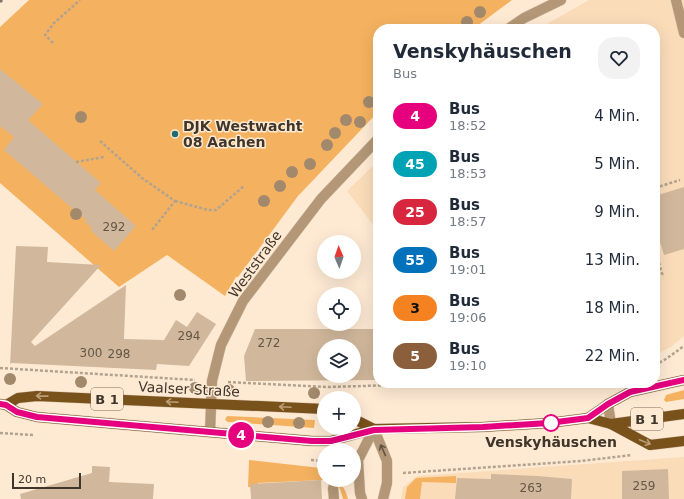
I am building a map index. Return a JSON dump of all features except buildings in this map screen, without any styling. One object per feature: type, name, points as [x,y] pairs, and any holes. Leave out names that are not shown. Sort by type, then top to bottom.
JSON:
[{"type":"main road","name":"Vaalser Straße","points":[[660,385],[683,379]]},
{"type":"main road","name":"Vaalser Straße","points":[[588,418],[608,404],[630,392],[646,388]]},
{"type":"main road","name":"Vaalser Straße","points":[[3,404],[18,398],[37,396],[317,409]]},
{"type":"main road","name":"Vaalser Straße","points":[[3,404],[17,412],[37,417],[331,441],[374,430],[483,427],[549,423],[588,418],[611,424],[684,414]]},
{"type":"main road","points":[[361,423],[374,430]]},
{"type":"main road","points":[[611,424],[650,445],[684,441]]},
{"type":"street","points":[[515,24],[524,18],[561,0]]},
{"type":"street","points":[[676,0],[684,33]]},
{"type":"street","name":"Weststraße","points":[[210,432],[212,381],[221,345],[244,302],[322,199],[373,144]]},
{"type":"street","points":[[608,404],[611,424]]},
{"type":"street","points":[[362,499],[360,493],[358,460],[374,430]]},
{"type":"street","points":[[374,430],[388,461],[387,483],[383,499]]},
{"type":"street","points":[[333,488],[334,499]]},
{"type":"path","points":[[53,44],[45,35],[54,23],[80,0]]},
{"type":"path","points":[[100,141],[142,178],[174,201],[208,210],[216,210],[244,186]]},
{"type":"path","points":[[76,162],[104,157]]},
{"type":"path","points":[[660,186],[680,180]]},
{"type":"path","points":[[152,230],[174,201]]},
{"type":"path","points":[[660,266],[663,277]]},
{"type":"path","points":[[660,362],[684,346]]},
{"type":"path","points":[[0,368],[328,387],[373,386]]},
{"type":"path","points":[[406,473],[581,461],[633,455]]},
{"type":"shaded area","name":"DJK Westwacht 08 Aachen","points":[[29,0],[512,0],[480,24],[373,24],[373,117],[298,196],[238,277],[236,277],[225,296],[167,255],[119,287],[0,183],[0,27]]},
{"type":"shaded area","points":[[589,0],[684,0],[684,336],[671,347],[660,352],[660,24],[547,24]]},
{"type":"shaded area","points":[[373,166],[373,225],[347,191]]},
{"type":"shaded area","points":[[684,390],[684,399],[666,402],[664,400],[666,395]]},
{"type":"shaded area","points":[[227,416],[315,420],[314,428],[228,422],[225,420]]},
{"type":"shaded area","points":[[684,457],[684,499],[401,499],[403,487],[417,476]]},
{"type":"shaded area","points":[[249,460],[317,468],[317,480],[258,483],[258,487],[248,487]]},
{"type":"shaded area","points":[[456,476],[456,483],[422,482],[420,499],[405,499],[407,487],[416,478]]},
{"type":"shaded area","points":[[338,487],[343,487],[348,499],[343,499]]},
{"type":"bus line","name":"4","points":[[660,386],[684,380]]},
{"type":"bus line","name":"4","points":[[0,404],[6,405],[17,412],[37,417],[312,441],[331,441],[374,430],[483,427],[549,423],[588,418],[608,404],[630,392],[649,388]]},
{"type":"place","name":"DJK Westwacht 08 Aachen","points":[[175,134]]},
{"type":"place","name":"Venskyhäuschen","points":[[551,423]]}]
